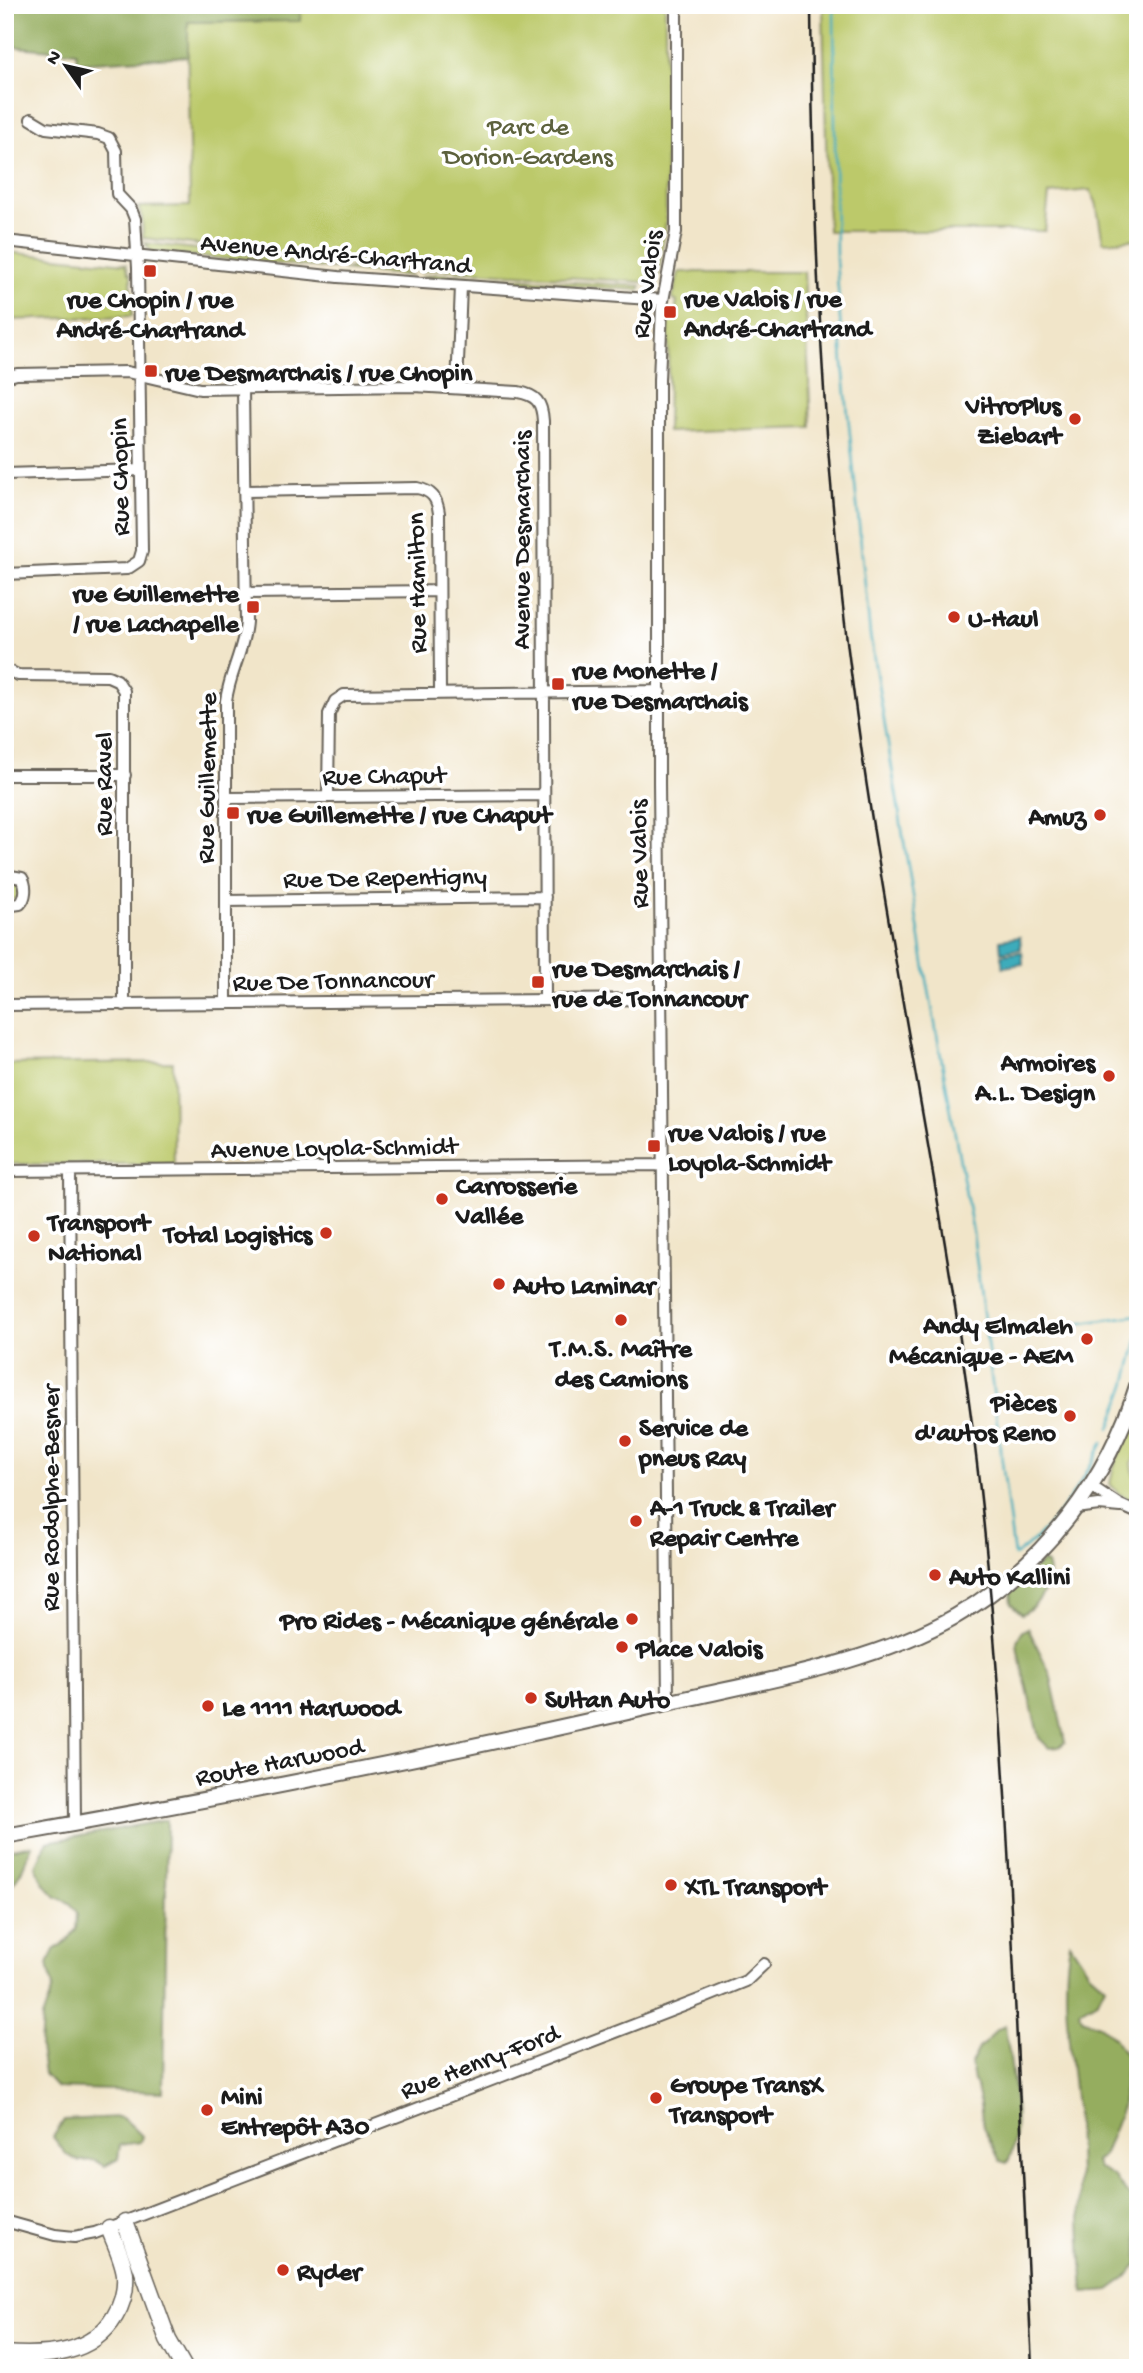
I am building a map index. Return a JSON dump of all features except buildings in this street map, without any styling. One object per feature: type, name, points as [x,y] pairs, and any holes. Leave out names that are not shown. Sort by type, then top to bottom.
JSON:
[{"type":"highway","points":[[5,2354],[41,2356],[66,2351],[90,2342],[110,2323],[122,2300],[125,2281],[117,2225]]},
{"type":"highway","points":[[117,2225],[184,2368]]},
{"type":"main road","name":"Route Harwood","points":[[5,1836],[428,1756],[668,1703],[840,1661],[919,1634],[956,1616],[1003,1583],[1048,1543],[1091,1486],[1117,1438],[1138,1383]]},
{"type":"street","name":"Rue Valois","points":[[668,1703],[662,1165],[659,380],[663,300],[676,232],[676,5]]},
{"type":"street","name":"Rue Chopin","points":[[5,573],[124,570],[139,561],[142,551],[135,219],[131,209],[117,194],[116,151],[112,141],[97,134],[46,128],[31,119]]},
{"type":"street","name":"Avenue André-Chartrand","points":[[5,241],[325,275],[663,300]]},
{"type":"street","points":[[457,388],[461,286]]},
{"type":"street","points":[[5,377],[13,374],[58,373],[127,372],[139,375]]},
{"type":"street","name":"Avenue Desmarchais","points":[[139,375],[190,388],[457,388],[524,393],[535,397],[541,405],[545,1000]]},
{"type":"street","name":"Rue Guillemette","points":[[226,1003],[227,694],[244,638],[246,593],[243,388]]},
{"type":"street","points":[[5,474],[140,470]]},
{"type":"street","name":"Rue Hamilton","points":[[244,491],[411,488],[428,491],[436,500],[439,513],[440,693]]},
{"type":"street","points":[[246,593],[439,591]]},
{"type":"street","name":"Rue Ravel","points":[[5,669],[18,676],[108,676],[117,680],[122,687],[125,697],[124,1005]]},
{"type":"street","points":[[328,797],[329,718],[335,701],[349,695],[660,691]]},
{"type":"street","points":[[5,775],[125,775]]},
{"type":"street","name":"Rue Chaput","points":[[226,798],[544,795]]},
{"type":"street","points":[[5,875],[22,878],[24,896],[20,904],[5,906]]},
{"type":"street","name":"Rue De Repentigny","points":[[226,901],[545,897]]},
{"type":"street","name":"Rue De Tonnancour","points":[[5,1005],[661,999]]},
{"type":"street","name":"Avenue Loyola-Schmidt","points":[[5,1171],[662,1165]]},
{"type":"street","name":"Rue Rodolphe-Besner","points":[[70,1172],[75,1823]]},
{"type":"street","points":[[1091,1486],[1123,1507],[1138,1513]]},
{"type":"street","points":[[1076,1508],[1099,1505],[1123,1507]]},
{"type":"street","name":"Rue Henry-Ford","points":[[5,2221],[37,2232],[66,2236],[83,2235],[117,2225],[704,1998],[752,1977],[764,1964]]},
{"type":"green space","points":[[5,5],[301,5],[300,21],[188,22],[188,56],[77,63],[76,52],[5,46]]},
{"type":"green space","name":"Parc de Dorion-Gardens","points":[[301,5],[665,5],[666,223],[657,283],[436,269],[421,272],[401,267],[352,263],[336,265],[323,260],[143,238],[142,218],[138,207],[190,206],[187,22],[299,21]]},
{"type":"green space","points":[[823,5],[1138,5],[1138,239],[1103,242],[1096,202],[1090,190],[1049,194],[1045,231],[828,231]]},
{"type":"green space","points":[[145,243],[325,264],[335,269],[151,252]]},
{"type":"green space","points":[[5,252],[126,264],[131,274],[132,316],[5,320]]},
{"type":"green space","points":[[354,267],[402,271],[412,276],[343,270]]},
{"type":"green space","points":[[679,272],[804,272],[811,427],[667,432],[669,314],[675,314],[677,301],[672,300]]},
{"type":"green space","points":[[437,274],[641,286],[640,290],[421,277]]},
{"type":"green space","points":[[5,678],[11,681],[11,769],[5,768]]},
{"type":"green space","points":[[5,882],[18,883],[17,899],[5,900]]},
{"type":"green space","points":[[173,1062],[174,1164],[5,1164],[5,1064]]},
{"type":"green space","points":[[1138,1406],[1138,1447],[1132,1463],[1134,1476],[1138,1479],[1138,1503],[1119,1494],[1110,1484],[1113,1469]]},
{"type":"green space","points":[[1042,1562],[1047,1564],[1049,1571],[1047,1586],[1034,1605],[1022,1614],[1011,1604],[1010,1592]]},
{"type":"green space","points":[[1028,1628],[1050,1673],[1065,1742],[1059,1747],[1049,1748],[1039,1738],[1017,1641],[1022,1631]]},
{"type":"green space","points":[[167,1820],[163,2092],[57,2088],[44,2074],[40,2048],[42,2018],[53,1988],[48,1964],[54,1950],[68,1940],[76,1929],[77,1913],[70,1903],[56,1897],[43,1883],[36,1866],[47,1842]]},
{"type":"green space","points":[[32,1845],[21,1872],[5,1895],[5,1850]]},
{"type":"green space","points":[[1070,1943],[1089,1972],[1105,1986],[1098,2000],[1080,2011],[1082,2019],[1099,2025],[1114,2038],[1127,2057],[1122,2107],[1104,2154],[1096,2162],[1099,2168],[1115,2178],[1138,2207],[1138,2263],[1127,2277],[1109,2290],[1084,2292],[1077,2125],[1066,1988]]},
{"type":"green space","points":[[1005,2026],[1016,2116],[1012,2150],[1007,2163],[1000,2161],[983,2127],[971,2064],[979,2048],[996,2030]]},
{"type":"green space","points":[[120,2117],[142,2136],[140,2142],[120,2145],[118,2159],[105,2166],[95,2160],[79,2161],[67,2155],[53,2137],[64,2120]]},
{"type":"water","points":[[1020,937],[1021,949],[1001,952],[1000,940]]},
{"type":"water","points":[[1022,952],[1023,964],[1003,967],[1001,955]]},
{"type":"waterway","points":[[834,5],[836,259],[843,364],[870,635],[924,963],[973,1233],[1014,1556],[1042,1533],[1066,1505],[1103,1442]]},
{"type":"waterway","points":[[987,1337],[1138,1315]]},
{"type":"waterway","points":[[1110,1428],[1126,1385],[1138,1338]]},
{"type":"railway","points":[[811,5],[817,265],[827,438],[843,610],[867,789],[961,1346],[989,1578],[1008,1858],[1032,2368]]},
{"type":"place","name":"rue Chopin / rue André-Chartrand","points":[[150,271]]},
{"type":"place","name":"rue Valois / rue André-Chartrand","points":[[670,312]]},
{"type":"place","name":"rue Desmarchais / rue Chopin","points":[[151,371]]},
{"type":"place","name":"VitroPlus Ziebart","points":[[1075,419]]},
{"type":"place","name":"rue Guillemette / rue Lachapelle","points":[[253,607]]},
{"type":"place","name":"U-Haul","points":[[954,617]]},
{"type":"place","name":"rue Monette / rue Desmarchais","points":[[558,684]]},
{"type":"place","name":"rue Guillemette / rue Chaput","points":[[233,813]]},
{"type":"place","name":"Amuz","points":[[1100,815]]},
{"type":"place","name":"rue Desmarchais / rue de Tonnancour","points":[[538,982]]},
{"type":"place","name":"Armoires A.L. Design","points":[[1109,1076]]},
{"type":"place","name":"rue Valois / rue Loyola-Schmidt","points":[[654,1146]]},
{"type":"place","name":"Carrosserie Vallée","points":[[442,1199]]},
{"type":"place","name":"Total Logistics","points":[[326,1233]]},
{"type":"place","name":"Transport National","points":[[34,1236]]},
{"type":"place","name":"Auto Laminar","points":[[499,1284]]},
{"type":"place","name":"T.M.S. Maître des Camions","points":[[621,1320]]},
{"type":"place","name":"Andy Elmaleh Mécanique - AEM","points":[[1087,1339]]},
{"type":"place","name":"Pièces d'autos Reno","points":[[1070,1416]]},
{"type":"place","name":"Service de pneus Ray","points":[[625,1441]]},
{"type":"place","name":"A-1 Truck & Trailer Repair Centre","points":[[636,1521]]},
{"type":"place","name":"Auto Kallini","points":[[935,1575]]},
{"type":"place","name":"Pro Rides - Mécanique générale","points":[[632,1619]]},
{"type":"place","name":"Place Valois","points":[[622,1647]]},
{"type":"place","name":"Sultan Auto","points":[[531,1698]]},
{"type":"place","name":"Le 1111 Harwood","points":[[208,1706]]},
{"type":"place","name":"XTL Transport","points":[[671,1885]]},
{"type":"place","name":"Groupe TransX Transport","points":[[656,2098]]},
{"type":"place","name":"Mini Entrepôt A30","points":[[207,2110]]},
{"type":"place","name":"Ryder","points":[[283,2270]]}]
